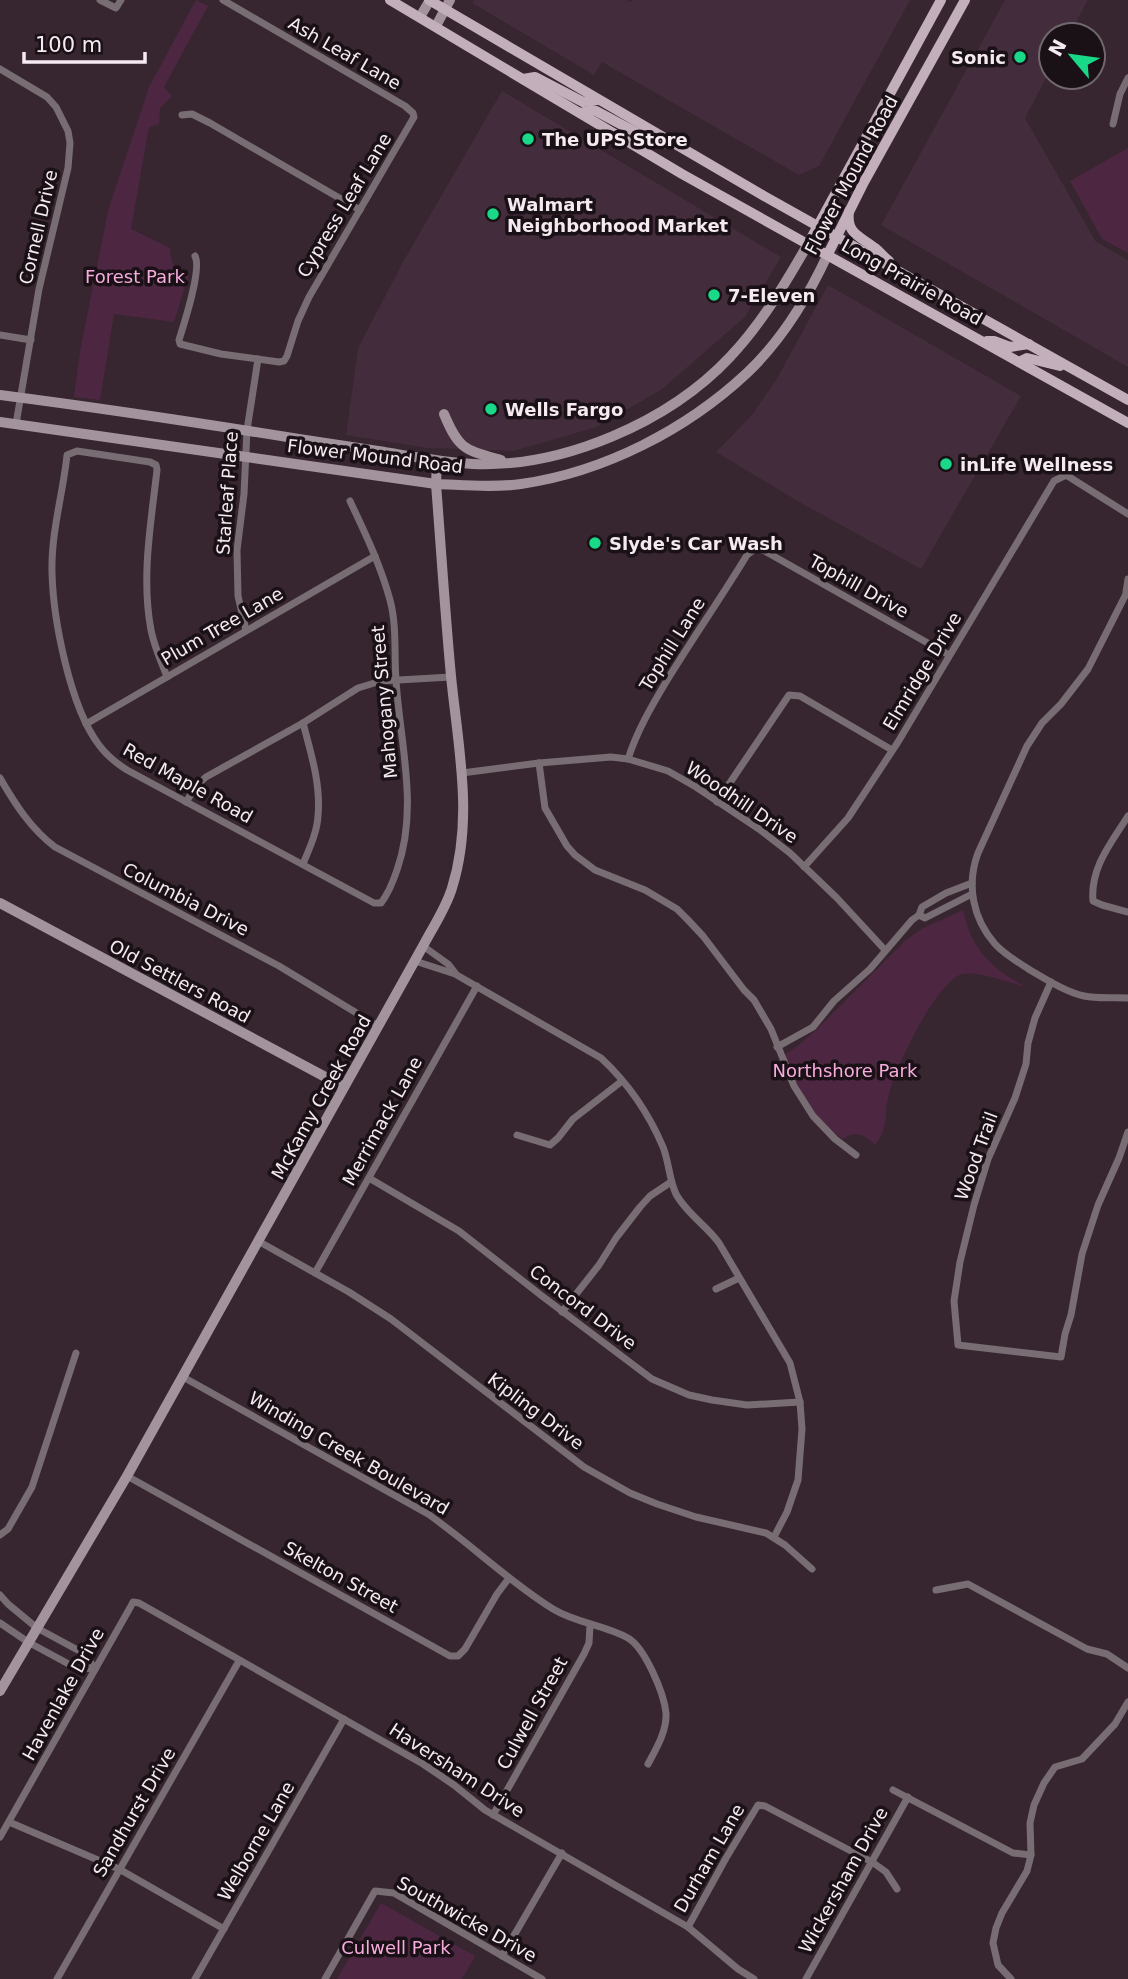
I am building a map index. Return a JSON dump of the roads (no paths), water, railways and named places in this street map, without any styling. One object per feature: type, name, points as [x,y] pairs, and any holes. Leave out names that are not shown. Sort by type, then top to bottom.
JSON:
[{"type":"main road","name":"Long Prairie Road","points":[[390,0],[672,168],[1128,423]]},
{"type":"main road","name":"Long Prairie Road","points":[[429,0],[447,5],[677,146],[1128,400]]},
{"type":"main road","points":[[420,17],[429,0]]},
{"type":"main road","name":"Flower Mound Road","points":[[0,422],[436,484],[519,484],[571,474],[618,456],[672,429],[710,403],[748,372],[781,334],[802,304],[850,208],[965,0]]},
{"type":"main road","points":[[940,2],[958,14]]},
{"type":"main road","name":"Flower Mound Road","points":[[0,395],[247,430],[437,461],[475,464],[508,462],[570,451],[609,438],[657,414],[710,378],[767,313],[808,244],[940,2]]},
{"type":"main road","points":[[436,26],[447,5]]},
{"type":"main road","points":[[523,79],[535,77],[583,102],[598,100]]},
{"type":"main road","points":[[580,113],[596,111],[654,142],[677,146]]},
{"type":"main road","points":[[850,208],[849,223],[852,230],[877,249],[898,271]]},
{"type":"main road","points":[[981,340],[1010,347],[1029,344]]},
{"type":"main road","points":[[1019,362],[1027,358],[1073,369]]},
{"type":"main road","points":[[444,414],[452,433],[468,450],[508,462]]},
{"type":"main road","points":[[609,438],[618,456]]},
{"type":"main road","name":"McKamy Creek Road","points":[[0,1691],[183,1377],[452,890],[464,816],[436,484],[437,461]]},
{"type":"main road","name":"Old Settlers Road","points":[[0,903],[344,1087]]},
{"type":"street","points":[[100,0],[116,8],[121,0]]},
{"type":"street","name":"Ash Leaf Lane","points":[[223,0],[413,113]]},
{"type":"street","name":"Cornell Drive","points":[[0,69],[47,97],[56,107],[68,131],[70,143],[68,168],[45,262],[16,424]]},
{"type":"street","points":[[1113,124],[1120,94],[1128,78]]},
{"type":"street","name":"Cypress Leaf Lane","points":[[258,359],[284,361],[309,297],[412,122],[413,113]]},
{"type":"street","points":[[182,115],[192,114],[210,123],[360,210]]},
{"type":"street","points":[[195,256],[198,260],[196,275],[180,344],[258,359]]},
{"type":"street","points":[[0,335],[31,340]]},
{"type":"street","name":"Starleaf Place","points":[[246,630],[238,596],[237,550],[244,494],[247,430],[258,359]]},
{"type":"street","name":"Red Maple Road","points":[[167,677],[155,646],[148,592],[147,559],[156,466],[150,462],[77,451],[67,455],[52,571],[55,607],[74,694],[86,724],[99,746],[117,764],[374,903],[381,903]]},
{"type":"street","name":"Elmridge Drive","points":[[804,867],[848,818],[1054,481],[1066,475],[1128,514]]},
{"type":"street","name":"Mahogany Street","points":[[350,501],[375,556],[390,601],[405,753],[408,825],[394,880],[381,903]]},
{"type":"street","name":"Tophill Drive","points":[[753,551],[761,549],[949,655]]},
{"type":"street","name":"Tophill Lane","points":[[628,759],[633,741],[663,687],[747,555],[753,551]]},
{"type":"street","name":"Plum Tree Lane","points":[[86,724],[375,556]]},
{"type":"street","points":[[1128,579],[1127,591],[1088,669],[1061,704],[1042,723],[1027,746],[972,869],[972,894],[981,925],[1007,956],[1051,982],[1085,996],[1128,998]]},
{"type":"street","points":[[186,802],[206,777],[303,723],[358,688],[381,681],[451,677]]},
{"type":"street","points":[[717,802],[789,695],[800,696],[892,750]]},
{"type":"street","points":[[303,723],[315,769],[318,816],[314,836],[303,864]]},
{"type":"street","name":"Woodhill Drive","points":[[462,773],[611,757],[628,759],[668,771],[759,829],[790,853],[837,898],[884,950]]},
{"type":"street","points":[[539,763],[545,808],[567,846],[595,870],[645,890],[682,915],[703,936],[754,1000],[771,1029],[794,1086],[813,1116],[835,1139],[856,1155]]},
{"type":"street","name":"Columbia Drive","points":[[0,778],[29,823],[41,837],[55,847],[279,966],[378,1026]]},
{"type":"street","points":[[1128,816],[1096,870],[1092,886],[1093,901],[1128,912]]},
{"type":"street","points":[[777,1047],[813,1027],[834,1001],[870,969],[884,950],[919,915],[922,907],[972,883]]},
{"type":"street","points":[[919,915],[925,918],[972,894]]},
{"type":"street","points":[[423,946],[448,964],[455,974]]},
{"type":"street","points":[[415,961],[455,974],[601,1058],[644,1110],[663,1147],[671,1182],[678,1197],[719,1243],[790,1363],[800,1402],[802,1429],[798,1480],[787,1512],[774,1537]]},
{"type":"street","name":"Wood Trail","points":[[1051,982],[1035,1018],[1026,1064],[1015,1098],[988,1159],[974,1205],[954,1301],[958,1345],[1061,1357],[1082,1254],[1098,1205],[1128,1132]]},
{"type":"street","name":"Merrimack Lane","points":[[315,1273],[477,986]]},
{"type":"street","points":[[517,1135],[550,1144],[573,1119],[622,1081]]},
{"type":"street","name":"Concord Drive","points":[[369,1178],[459,1231],[652,1378],[689,1395],[747,1405],[800,1402]]},
{"type":"street","points":[[562,1312],[640,1207],[650,1196],[671,1182]]},
{"type":"street","name":"Kipling Drive","points":[[258,1241],[391,1319],[584,1467],[630,1493],[657,1504],[696,1517],[766,1533],[812,1569]]},
{"type":"street","points":[[716,1289],[740,1278]]},
{"type":"street","points":[[0,1535],[8,1529],[32,1487],[76,1353]]},
{"type":"street","name":"Winding Creek Boulevard","points":[[183,1377],[428,1514],[509,1578],[555,1610],[590,1625],[611,1630],[638,1646],[657,1684],[666,1714],[665,1726],[648,1764]]},
{"type":"street","name":"Skelton Street","points":[[127,1476],[450,1656],[458,1656],[465,1649],[509,1578]]},
{"type":"street","points":[[936,1590],[968,1584],[1087,1649],[1107,1654],[1128,1668]]},
{"type":"street","points":[[0,1594],[37,1628],[85,1654],[95,1670]]},
{"type":"street","name":"Haversham Drive","points":[[133,1602],[423,1764],[493,1815],[688,1927],[754,1979]]},
{"type":"street","name":"Havenlake Drive","points":[[0,1837],[133,1602]]},
{"type":"street","points":[[0,1623],[76,1668],[95,1670]]},
{"type":"street","name":"Culwell Street","points":[[493,1815],[584,1654],[589,1643],[590,1625]]},
{"type":"street","name":"Sandhurst Drive","points":[[57,1979],[239,1661]]},
{"type":"street","points":[[1011,1979],[998,1965],[993,1943],[996,1928],[1027,1871],[1031,1854],[1030,1823],[1034,1805],[1044,1783],[1055,1768],[1082,1759],[1115,1724],[1128,1702]]},
{"type":"street","name":"Welborne Lane","points":[[195,1979],[344,1719]]},
{"type":"street","points":[[893,1790],[1013,1853],[1031,1854]]},
{"type":"street","name":"Wickersham Drive","points":[[806,1979],[908,1797]]},
{"type":"street","name":"Durham Lane","points":[[688,1927],[758,1805],[765,1806],[872,1861]]},
{"type":"street","points":[[9,1822],[119,1869],[224,1928]]},
{"type":"street","points":[[502,1956],[562,1853]]},
{"type":"street","points":[[872,1861],[886,1872],[897,1889]]},
{"type":"street","name":"Southwicke Drive","points":[[325,1979],[375,1891],[394,1893],[542,1979]]},
{"type":"place","name":"Sonic","points":[[1020,57]]},
{"type":"place","name":"The UPS Store","points":[[528,139]]},
{"type":"place","name":"Walmart Neighborhood Market","points":[[493,214]]},
{"type":"place","name":"7-Eleven","points":[[714,295]]},
{"type":"place","name":"Wells Fargo","points":[[491,409]]},
{"type":"place","name":"inLife Wellness","points":[[946,464]]},
{"type":"place","name":"Slyde's Car Wash","points":[[595,543]]},
{"type":"park label","name":"Forest Park","points":[[135,276]]},
{"type":"park label","name":"Northshore Park","points":[[845,1070]]},
{"type":"park label","name":"Culwell Park","points":[[396,1947]]}]
